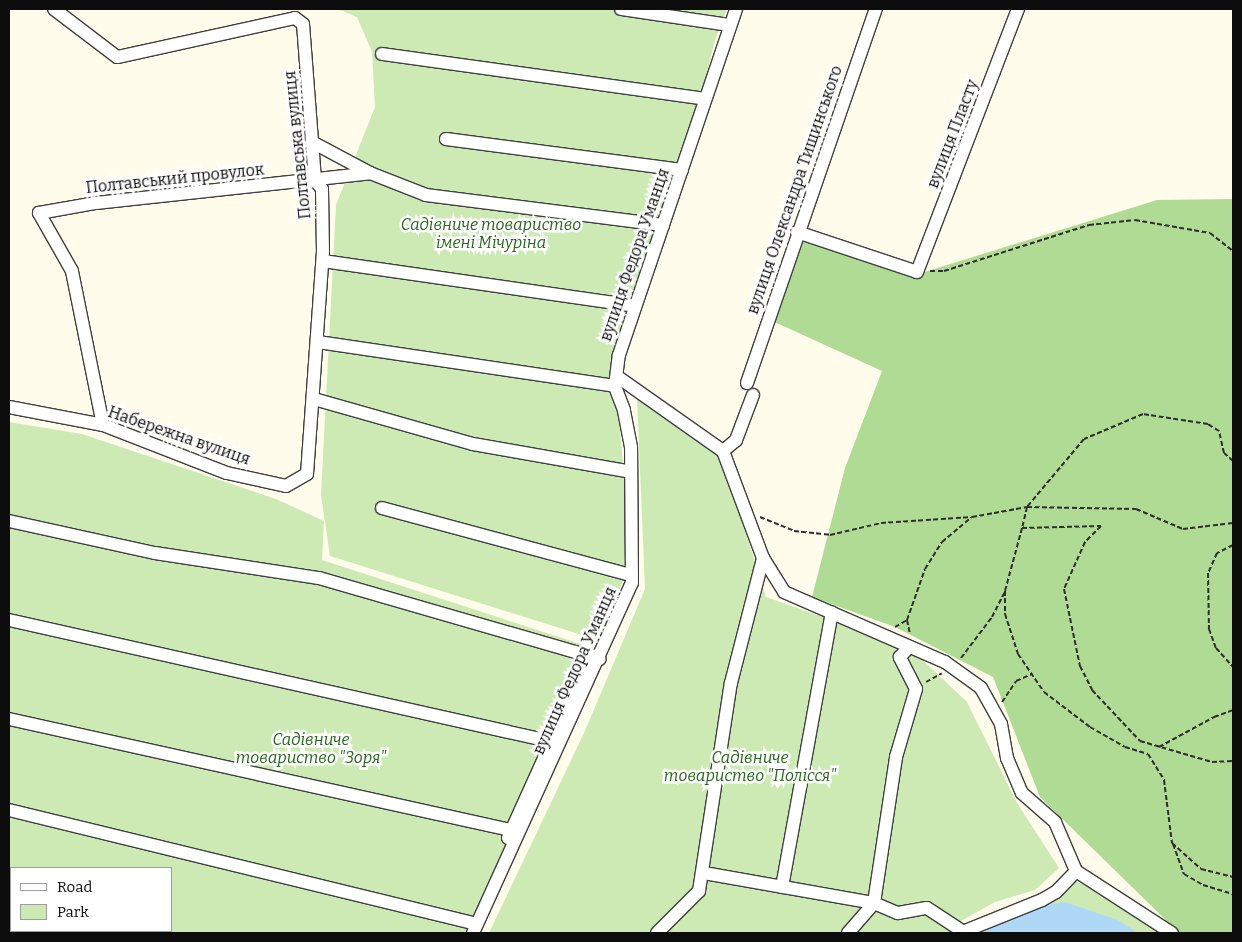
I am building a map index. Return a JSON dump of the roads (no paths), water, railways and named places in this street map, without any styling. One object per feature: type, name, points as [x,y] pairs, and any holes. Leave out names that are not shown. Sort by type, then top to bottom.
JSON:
[{"type":"street","name":"Полтавська вулиця","points":[[54,9],[117,56],[295,18],[303,24],[315,180],[322,189],[322,261],[318,342],[307,474]]},
{"type":"street","points":[[621,9],[730,25]]},
{"type":"street","name":"вулиця Федора Уманця","points":[[473,930],[595,657],[632,583],[631,472],[626,419],[617,382],[618,355],[736,9]]},
{"type":"street","name":"вулиця Олександра Тищинського","points":[[747,383],[797,232],[876,9]]},
{"type":"street","name":"вулиця Пласту","points":[[797,232],[918,272],[1018,9]]},
{"type":"street","points":[[382,54],[705,99]]},
{"type":"street","points":[[446,139],[682,170]]},
{"type":"street","points":[[312,142],[370,173],[426,195],[663,225]]},
{"type":"street","name":"Полтавський провулок","points":[[103,425],[72,271],[40,213],[96,203],[370,173]]},
{"type":"street","points":[[322,261],[635,306]]},
{"type":"street","points":[[318,342],[617,382],[724,451],[741,504],[763,558],[784,592],[952,667],[981,688],[997,716],[1007,758],[1022,793],[1055,822],[1076,871],[1172,933]]},
{"type":"street","points":[[724,451],[736,440],[753,395]]},
{"type":"street","points":[[314,399],[473,444],[631,472]]},
{"type":"street","name":"Набережна вулиця","points":[[9,407],[103,425],[227,473],[286,486],[307,474]]},
{"type":"street","points":[[382,508],[631,575]]},
{"type":"street","points":[[9,521],[155,553],[320,578],[595,657],[549,741],[510,830],[473,930],[9,810]]},
{"type":"street","points":[[657,933],[700,891],[704,874],[703,859],[731,683],[763,558]]},
{"type":"street","points":[[782,886],[832,613]]},
{"type":"street","points":[[9,620],[549,741]]},
{"type":"street","points":[[848,933],[874,903],[896,756],[916,688],[900,657],[909,647]]},
{"type":"street","points":[[9,719],[510,830]]},
{"type":"street","points":[[704,874],[874,903],[898,913],[927,908],[961,932],[1042,900],[1056,892],[1076,871]]},
{"type":"water","points":[[1065,902],[1118,920],[1138,933],[981,933],[1017,910]]},
{"type":"park label","name":"Садівниче товариство імені Мічуріна","points":[[491,234]]},
{"type":"park label","name":"Садівниче товариство \"Зоря\"","points":[[311,749]]},
{"type":"park label","name":"Садівниче товариство \"Полісся\"","points":[[750,767]]}]
